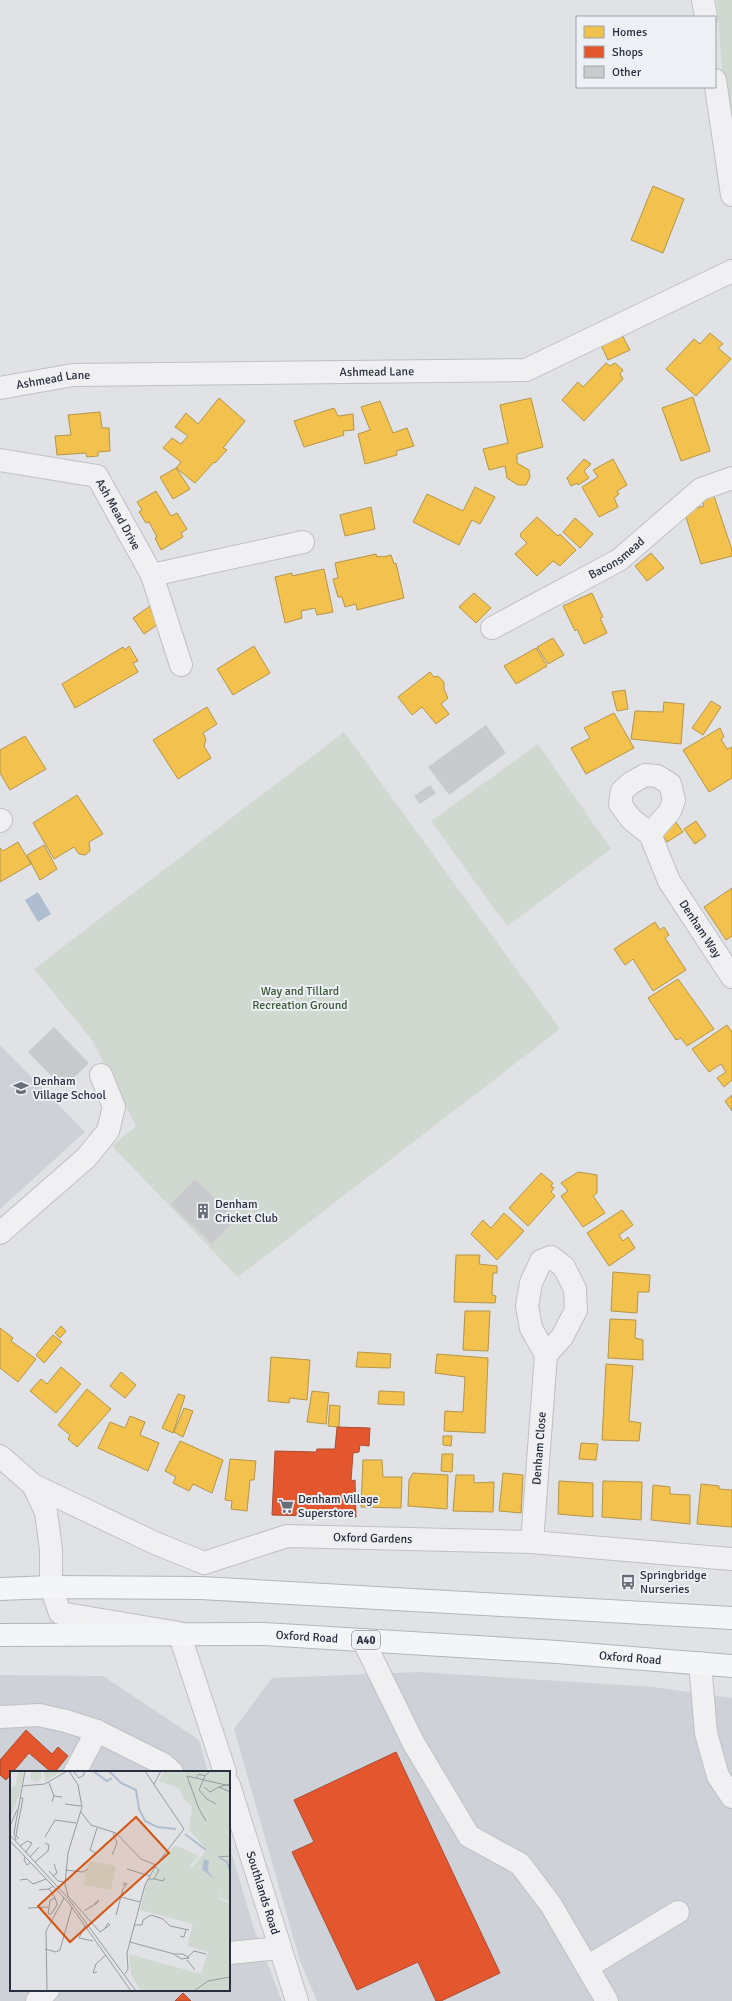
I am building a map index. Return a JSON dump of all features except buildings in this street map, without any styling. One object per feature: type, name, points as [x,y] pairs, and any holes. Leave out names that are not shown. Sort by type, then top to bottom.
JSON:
[{"type":"highway","points":[[0,1589],[51,1587],[201,1588],[732,1618]]},
{"type":"highway","name":"Oxford Road","points":[[0,1635],[179,1633],[264,1634],[558,1652],[732,1666]]},
{"type":"street","points":[[703,0],[706,16]]},
{"type":"street","points":[[716,87],[732,195]]},
{"type":"street","name":"Ashmead Lane","points":[[0,388],[73,375],[526,370],[732,271]]},
{"type":"street","name":"Ash Mead Drive","points":[[0,460],[97,476],[152,575],[181,665]]},
{"type":"street","name":"Baconsmead","points":[[492,628],[619,560],[701,489],[732,478]]},
{"type":"street","points":[[152,575],[303,542]]},
{"type":"street","name":"Denham Way","points":[[650,834],[669,880],[732,977]]},
{"type":"street","points":[[0,1233],[86,1158],[108,1131],[114,1107],[101,1074]]},
{"type":"street","name":"Denham Close","points":[[532,1542],[546,1355]]},
{"type":"street","points":[[3,1464],[33,1486],[155,1543],[204,1563],[201,1588]]},
{"type":"street","points":[[33,1486],[46,1512],[51,1550],[51,1587],[60,1613],[179,1633],[225,1771]]},
{"type":"street","name":"Oxford Gardens","points":[[204,1563],[287,1536],[532,1542],[732,1559]]},
{"type":"street","points":[[363,1640],[413,1742],[469,1836],[520,1864],[551,1904],[607,2001]]},
{"type":"street","points":[[700,1663],[706,1732],[718,1776],[732,1797]]},
{"type":"street","points":[[0,1717],[39,1715],[66,1721],[97,1731],[162,1764],[171,1771]]},
{"type":"street","points":[[81,1769],[97,1731]]},
{"type":"street","name":"Southlands Road","points":[[230,1792],[233,1811],[297,2001]]},
{"type":"street","points":[[587,1967],[678,1912]]},
{"type":"street","points":[[230,1954],[280,1948]]},
{"type":"street","points":[[37,2001],[47,1991]]},
{"type":"shaded area","name":"Denham Village School","points":[[0,1045],[85,1132],[0,1209]]},
{"type":"shaded area","points":[[420,1672],[654,1687],[732,1698],[732,2001],[317,2001],[300,1961],[234,1729],[272,1678]]},
{"type":"shaded area","points":[[0,1675],[103,1676],[199,1740],[208,1771],[10,1771],[10,1991],[230,1991],[230,1847],[254,1929],[282,2001],[0,2001]]},
{"type":"green space","points":[[717,0],[732,0],[732,182],[729,172]]},
{"type":"green space","name":"Way and Tillard Recreation Ground","points":[[344,732],[560,1029],[238,1277],[112,1146],[136,1126],[92,1040],[34,969]]},
{"type":"green space","points":[[538,744],[611,849],[507,926],[431,821]]},
{"type":"water","points":[[38,892],[51,914],[38,922],[25,900]]},
{"type":"place","name":"Denham Village School","points":[[21,1088]]},
{"type":"place","name":"Denham Cricket Club","points":[[203,1211]]},
{"type":"place","name":"Denham Village Superstore","points":[[286,1506]]},
{"type":"place","name":"Springbridge Nurseries","points":[[628,1582]]}]
